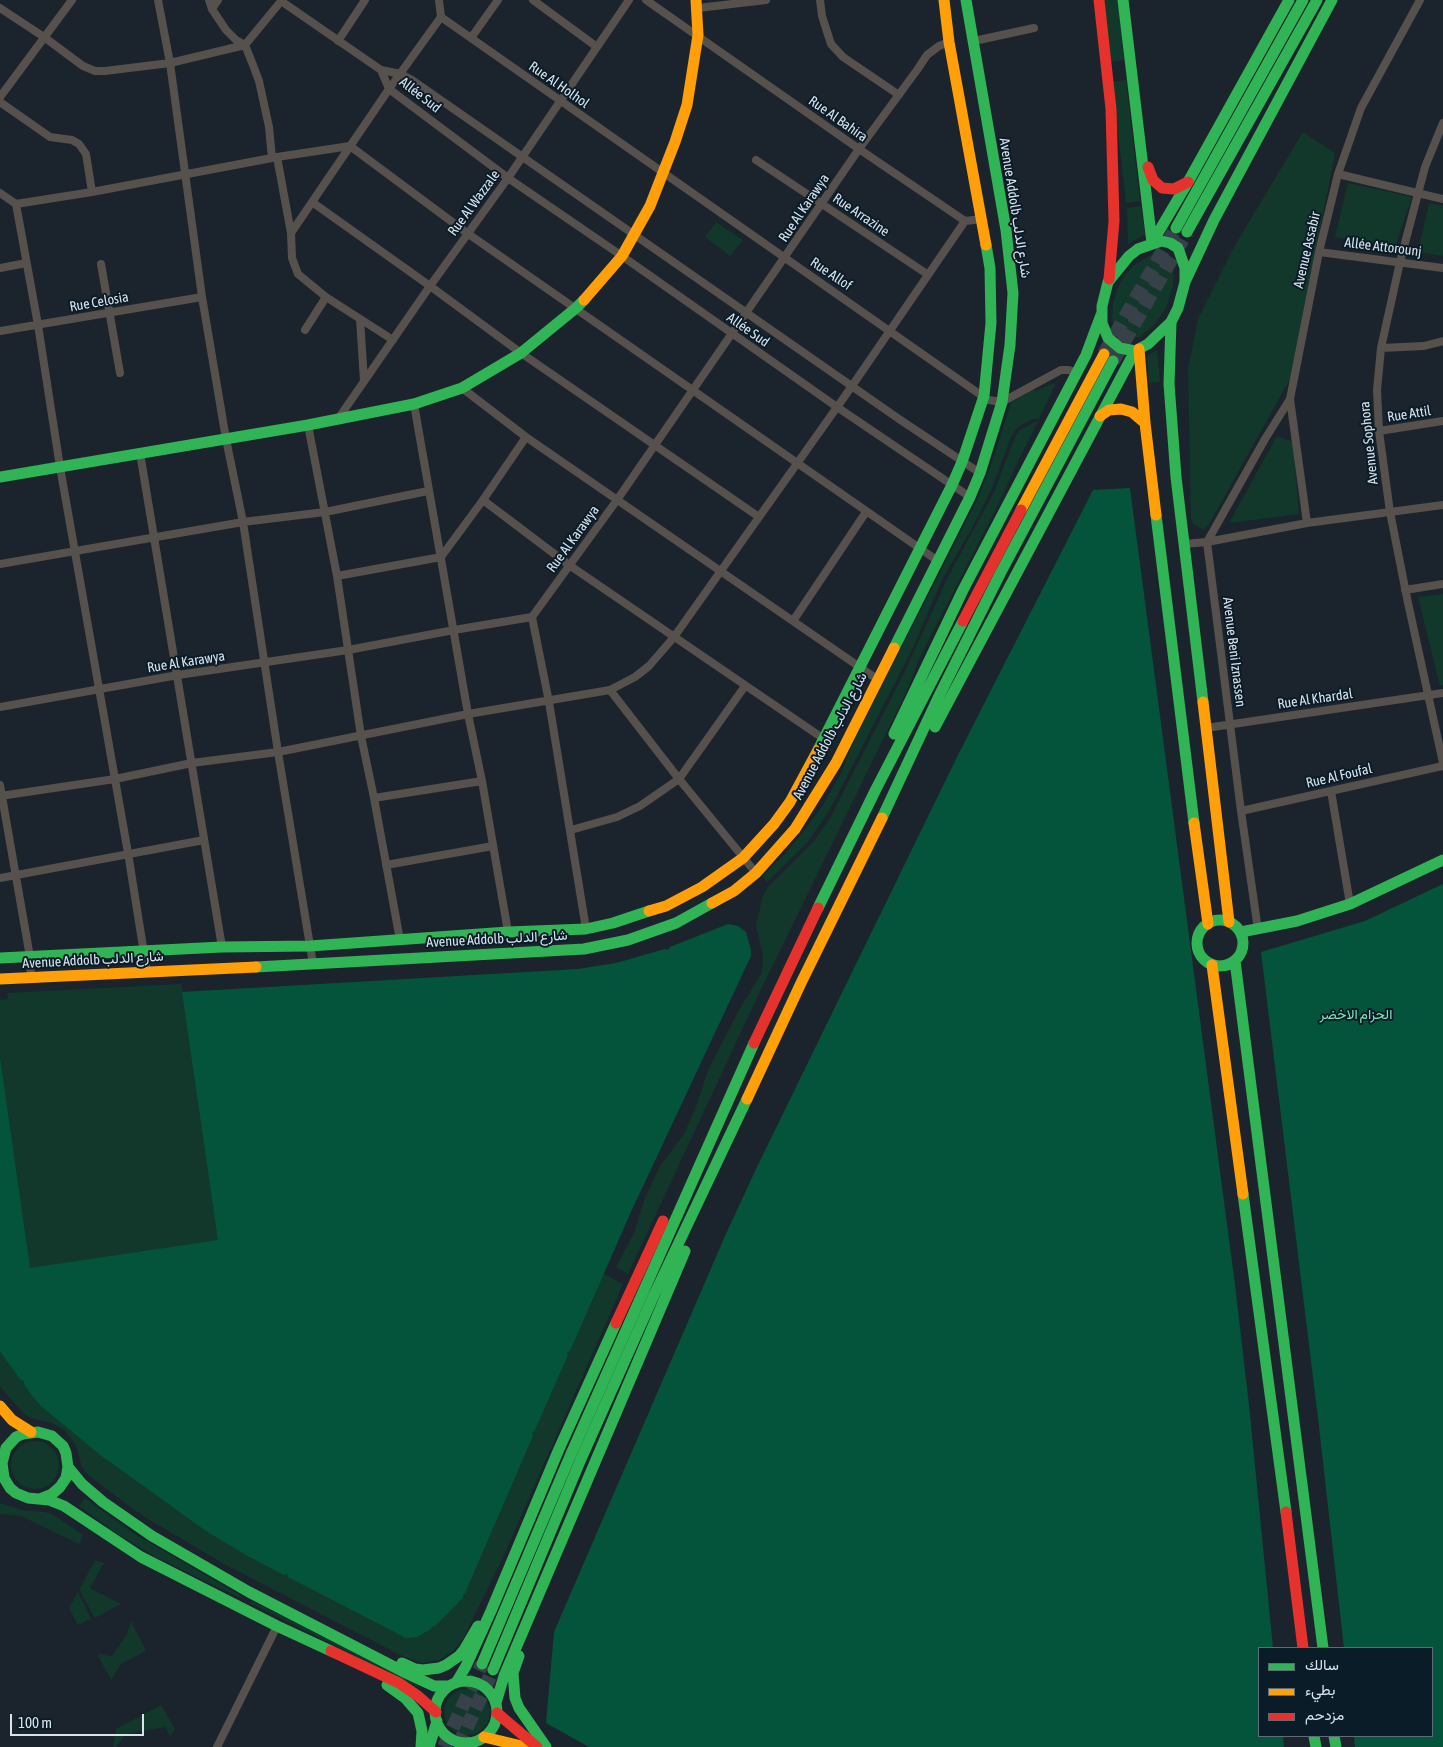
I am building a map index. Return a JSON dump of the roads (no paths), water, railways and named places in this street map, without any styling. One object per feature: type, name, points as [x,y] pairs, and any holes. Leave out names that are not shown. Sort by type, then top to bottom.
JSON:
[{"type":"main road","name":"Avenue Addolb شارع الدلب","points":[[0,958],[222,947],[310,946],[586,928],[623,920],[666,906],[702,887],[743,858],[774,824],[790,802],[824,739],[952,485],[962,462],[984,396],[991,323],[990,268],[949,42],[944,0]]},
{"type":"main road","name":"Avenue Addolb شارع الدلب","points":[[0,979],[571,950],[612,944],[665,928],[693,915],[734,891],[756,873],[786,840],[836,763],[970,496],[980,473],[1002,402],[1010,345],[1013,293],[1006,230],[982,102],[974,41],[966,0]]},
{"type":"main road","points":[[876,789],[879,773],[888,748],[959,599],[1077,374],[1091,345],[1101,315],[1103,298],[1108,282],[1114,221],[1111,109],[1099,0]]},
{"type":"main road","points":[[1123,0],[1152,243]]},
{"type":"main road","points":[[1152,243],[1289,0]]},
{"type":"main road","points":[[1303,0],[1182,230],[1317,0]]},
{"type":"main road","points":[[892,800],[917,762],[1100,416],[1137,350],[1156,338],[1171,322],[1178,308],[1185,282],[1214,220],[1332,0]]},
{"type":"main road","points":[[0,477],[308,425],[414,404],[462,388],[521,354],[576,308],[622,256],[650,206],[664,173],[687,105],[698,35],[697,4]]},
{"type":"main road","points":[[1140,149],[1153,180],[1158,186],[1170,190],[1188,182]]},
{"type":"main road","points":[[1108,282],[1121,264],[1138,249],[1161,241],[1170,243],[1178,248],[1185,268],[1185,282]]},
{"type":"main road","points":[[1101,315],[1108,338],[1120,348],[1137,350]]},
{"type":"main road","points":[[1171,322],[1168,353],[1169,384],[1183,544],[1229,922]]},
{"type":"main road","points":[[1137,350],[1187,775],[1208,924]]},
{"type":"main road","points":[[482,1664],[706,1147],[784,976],[876,789],[991,567],[1109,357],[938,698],[892,800],[801,983],[654,1295],[589,1441],[494,1670]]},
{"type":"main road","points":[[1100,416],[1110,410],[1121,409],[1132,412],[1145,424]]},
{"type":"main road","points":[[1241,932],[1297,921],[1350,904],[1443,860]]},
{"type":"main road","points":[[1222,920],[1229,922],[1241,932],[1243,948],[1240,956],[1228,965],[1212,965],[1205,961],[1198,948],[1199,934],[1208,924],[1222,920]]},
{"type":"main road","points":[[1235,961],[1323,1647]]},
{"type":"main road","points":[[1212,965],[1279,1454],[1303,1647]]},
{"type":"main road","points":[[429,1747],[439,1698],[466,1666],[492,1611],[560,1449],[633,1285],[673,1202],[706,1147]]},
{"type":"main road","points":[[479,1741],[492,1729],[501,1685],[703,1210],[721,1155]]},
{"type":"main road","points":[[0,1406],[12,1420],[31,1432]]},
{"type":"main road","points":[[42,1498],[52,1494],[66,1478],[68,1468],[66,1453],[58,1441],[45,1434],[31,1432],[23,1434],[11,1442],[3,1455],[1,1467],[5,1490],[28,1498],[42,1498],[64,1506],[141,1557],[277,1626],[372,1669],[409,1689],[423,1700],[436,1716],[444,1734],[450,1738],[464,1743],[479,1741],[526,1747]]},
{"type":"main road","points":[[68,1468],[82,1484],[135,1526],[249,1592],[429,1684],[439,1686],[464,1681],[481,1684],[493,1695],[497,1708],[536,1747]]},
{"type":"main road","points":[[378,1658],[391,1659],[423,1670],[439,1668],[459,1656],[479,1625],[492,1611]]},
{"type":"main road","points":[[524,1631],[521,1652],[513,1673],[514,1690],[519,1708],[546,1747]]},
{"type":"main road","points":[[372,1669],[384,1682],[406,1698],[418,1713],[422,1723],[421,1747]]},
{"type":"street","points":[[0,97],[72,0]]},
{"type":"street","points":[[158,0],[170,63],[176,118],[186,174],[202,297],[226,439],[243,522],[313,964]]},
{"type":"street","points":[[209,0],[212,10],[231,35],[245,45],[259,81],[291,233],[292,258],[298,274],[326,297],[393,340]]},
{"type":"street","points":[[212,10],[218,0]]},
{"type":"street","points":[[338,41],[365,0]]},
{"type":"street","points":[[291,233],[389,89],[441,17],[439,0]]},
{"type":"street","points":[[471,38],[498,0]]},
{"type":"street","points":[[534,0],[597,46]]},
{"type":"street","name":"Rue Al Wazzale","points":[[338,419],[467,233],[508,178],[628,0]]},
{"type":"street","name":"Rue Al Bahira","points":[[646,0],[965,221]]},
{"type":"street","points":[[697,4],[766,0]]},
{"type":"street","points":[[820,0],[822,16],[831,44],[843,57],[899,95]]},
{"type":"street","name":"Avenue Assabir","points":[[1307,523],[1290,399],[1319,252],[1338,174],[1361,108],[1420,0]]},
{"type":"street","points":[[0,8],[83,66],[95,71],[105,72],[170,63],[245,45],[282,1],[381,70]]},
{"type":"street","name":"Rue Al Holhol","points":[[441,17],[664,173]]},
{"type":"street","points":[[974,41],[1034,28]]},
{"type":"street","name":"Rue Al Karawya","points":[[0,706],[178,675],[348,650],[532,617],[618,500],[859,149],[927,55],[939,46],[949,42]]},
{"type":"street","name":"Allée Sud","points":[[381,70],[401,74],[412,80],[980,473]]},
{"type":"street","name":"Allée Sud","points":[[381,70],[389,89],[508,178],[837,407],[970,496]]},
{"type":"street","points":[[0,102],[50,137],[72,140],[79,144],[86,154],[92,192]]},
{"type":"street","name":"Avenue Sophora","points":[[1443,123],[1431,150],[1418,192],[1400,262],[1381,348],[1377,390],[1379,431],[1390,512],[1443,764]]},
{"type":"street","points":[[0,193],[16,204],[92,192],[275,157],[350,146],[467,233],[938,561]]},
{"type":"street","name":"Rue Arrazine","points":[[756,160],[927,274]]},
{"type":"street","name":"Rue Allof","points":[[664,173],[984,396],[994,402],[1002,402]]},
{"type":"street","points":[[1338,174],[1443,199]]},
{"type":"street","points":[[312,202],[521,354],[759,517]]},
{"type":"street","points":[[16,204],[147,972]]},
{"type":"street","points":[[1,796],[115,779],[192,763],[278,752],[468,714],[549,702],[610,690],[642,672],[674,637],[852,386],[965,221],[982,219]]},
{"type":"street","name":"Allée Attorounj","points":[[1319,252],[1443,268]]},
{"type":"street","points":[[0,268],[26,263]]},
{"type":"street","points":[[101,264],[120,373]]},
{"type":"street","name":"Rue Celosia","points":[[0,332],[202,297]]},
{"type":"street","points":[[305,330],[326,297]]},
{"type":"street","points":[[360,319],[364,381]]},
{"type":"street","points":[[1381,348],[1424,346],[1443,341]]},
{"type":"street","points":[[1002,402],[1061,370],[1069,370],[1077,374]]},
{"type":"street","points":[[462,388],[526,437],[877,679]]},
{"type":"street","points":[[1207,542],[1265,439],[1290,399]]},
{"type":"street","points":[[414,404],[508,932]]},
{"type":"street","name":"Rue Attil","points":[[1379,431],[1443,421]]},
{"type":"street","points":[[308,425],[337,576],[361,736],[400,940]]},
{"type":"street","points":[[337,576],[441,556],[483,500],[526,437]]},
{"type":"street","points":[[140,453],[222,947]]},
{"type":"street","points":[[0,564],[243,522],[325,512],[428,491]]},
{"type":"street","points":[[483,500],[569,565],[824,739]]},
{"type":"street","points":[[1183,544],[1207,542],[1307,523],[1443,505]]},
{"type":"street","points":[[793,621],[866,512]]},
{"type":"street","name":"Avenue Beni Iznassen","points":[[1207,542],[1258,930]]},
{"type":"street","points":[[1405,590],[1443,584]]},
{"type":"street","points":[[532,617],[549,702],[586,928]]},
{"type":"street","points":[[571,830],[617,816],[640,806],[679,779],[745,686]]},
{"type":"street","points":[[610,690],[679,779],[756,873]]},
{"type":"street","name":"Rue Al Khardal","points":[[1206,728],[1443,693]]},
{"type":"street","name":"Rue Al Foufal","points":[[1241,811],[1443,764]]},
{"type":"street","points":[[374,798],[482,781]]},
{"type":"street","points":[[0,785],[14,875],[30,957],[31,978]]},
{"type":"street","points":[[1331,791],[1350,904]]},
{"type":"street","points":[[0,878],[204,840]]},
{"type":"street","points":[[386,865],[493,846]]},
{"type":"street","points":[[217,1747],[277,1626]]},
{"type":"tunnel","points":[[1104,354],[1176,228]]},
{"type":"tunnel","points":[[1113,361],[1187,232]]},
{"type":"tunnel","points":[[444,1747],[482,1664]]},
{"type":"tunnel","points":[[458,1747],[493,1670]]},
{"type":"park label","name":"الحزام الاخضر","points":[[1356,1015]]}]
